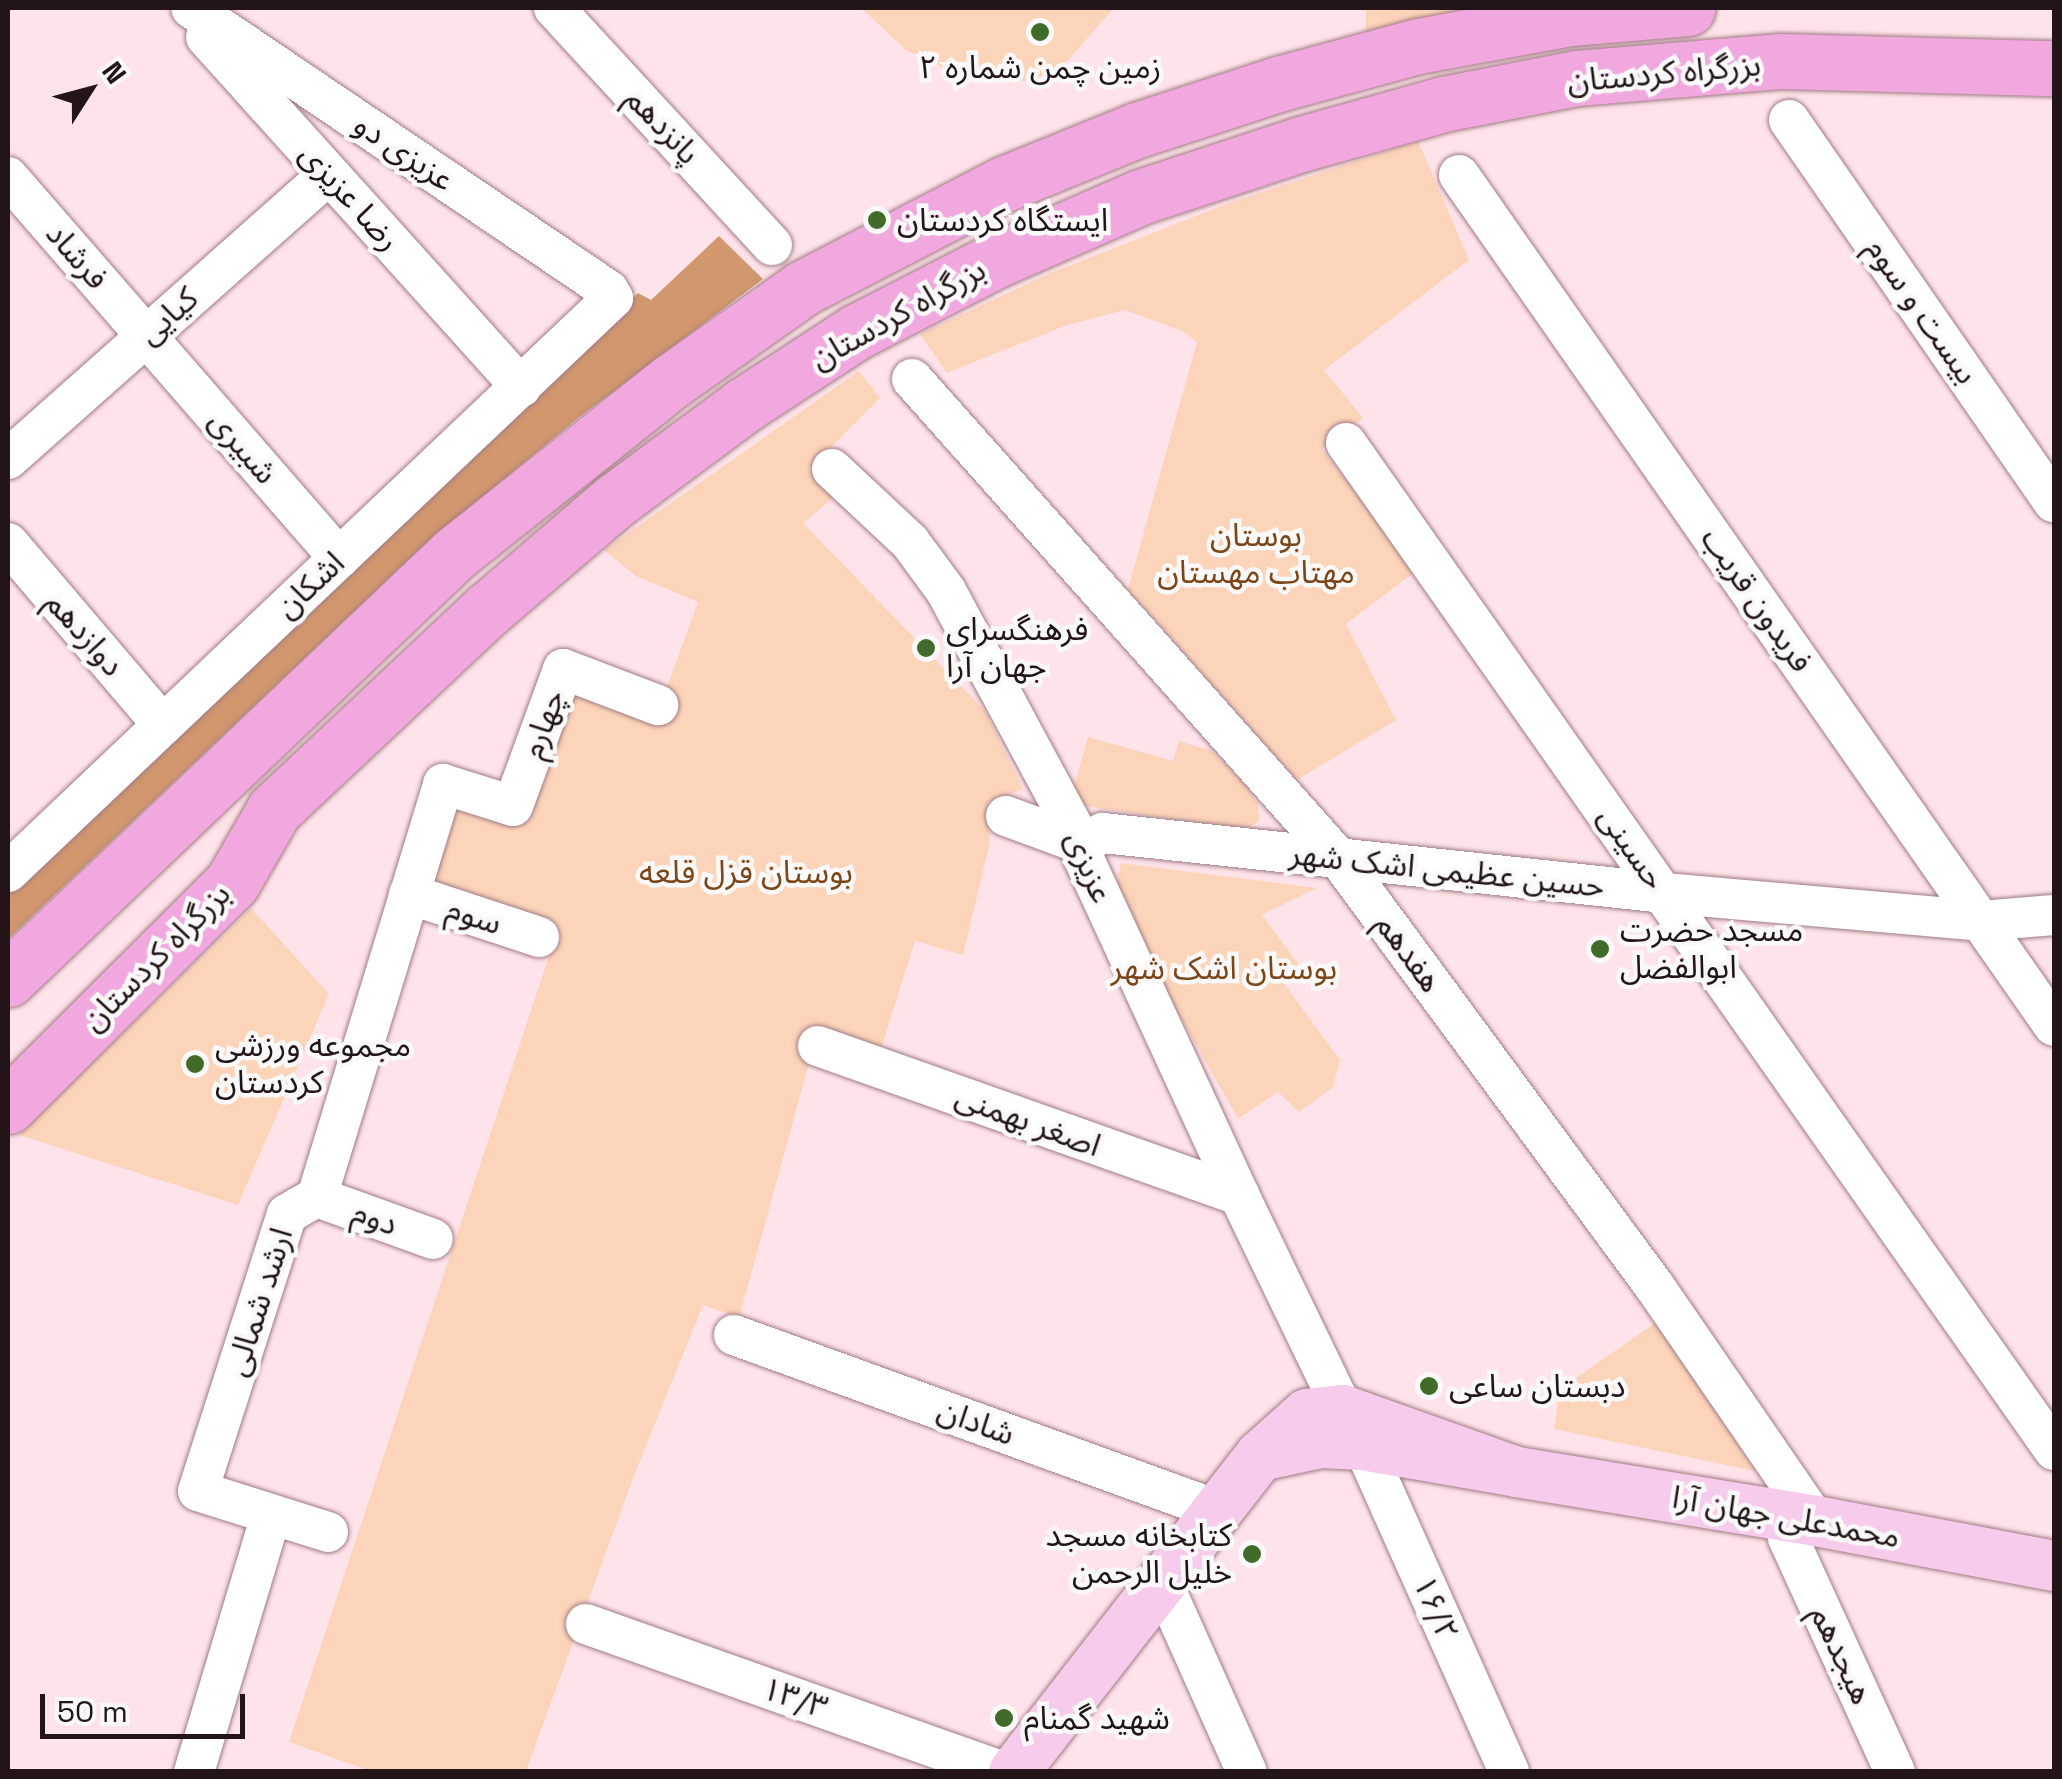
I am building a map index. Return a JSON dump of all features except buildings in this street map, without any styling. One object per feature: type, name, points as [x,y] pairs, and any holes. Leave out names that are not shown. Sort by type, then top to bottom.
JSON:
[{"type":"highway","name":"بزرگراه کردستان","points":[[8,980],[454,554],[672,380],[803,288],[1004,184],[1136,130],[1278,84],[1418,46],[1570,18],[1688,8]]},
{"type":"highway","name":"بزرگراه کردستان","points":[[8,1106],[232,883],[274,810],[487,610],[616,500],[744,405],[856,332],[996,260],[1140,198],[1301,144],[1425,109],[1577,78],[1781,62],[2054,68]]},
{"type":"highway","points":[[8,1057],[274,810]]},
{"type":"main road","points":[[1014,1772],[1260,1456],[1307,1414],[1353,1427]]},
{"type":"main road","name":"محمدعلی جهان آرا","points":[[1353,1427],[1516,1472],[1802,1530],[2054,1566]]},
{"type":"street","name":"رضا عزیزی","points":[[180,8],[520,386]]},
{"type":"street","name":"عزیزی دو","points":[[191,8],[608,290],[614,298]]},
{"type":"street","name":"پانزدهم","points":[[554,8],[772,244]]},
{"type":"street","name":"بیست و سوم","points":[[1789,120],[2054,502]]},
{"type":"street","name":"کیایی","points":[[8,459],[329,174]]},
{"type":"street","name":"فریدون قریب","points":[[1458,175],[2054,1026]]},
{"type":"street","name":"فرشاد","points":[[8,177],[146,336]]},
{"type":"street","name":"اشکان","points":[[8,872],[614,298]]},
{"type":"street","name":"شبیری","points":[[146,336],[339,558]]},
{"type":"street","name":"هفدهم","points":[[912,380],[1339,858],[1655,1286],[1802,1530]]},
{"type":"street","name":"حسینی","points":[[1346,443],[2054,1450]]},
{"type":"street","name":"عزیزی","points":[[832,469],[910,542],[936,575],[1082,844],[1083,857],[1239,1196],[1353,1427]]},
{"type":"street","name":"دوازدهم","points":[[8,544],[163,725]]},
{"type":"street","name":"چهارم","points":[[442,784],[513,806],[562,669],[658,705]]},
{"type":"street","name":"ارشد شمالی","points":[[270,1516],[198,1490],[286,1214],[318,1197],[442,784]]},
{"type":"street","points":[[1006,816],[1082,844]]},
{"type":"street","name":"حسین عظیمی اشک شهر","points":[[1082,844],[1088,837],[1103,833],[1664,893],[1981,921],[2054,915]]},
{"type":"street","name":"سوم","points":[[409,894],[538,937]]},
{"type":"street","name":"اصغر بهمنی","points":[[818,1046],[1239,1196]]},
{"type":"street","name":"دوم","points":[[318,1197],[433,1239]]},
{"type":"street","name":"شادان","points":[[734,1335],[1217,1510]]},
{"type":"street","name":"۱۶/۲","points":[[1353,1427],[1508,1772]]},
{"type":"street","points":[[194,1772],[270,1516],[328,1532]]},
{"type":"street","name":"هیجدهم","points":[[1802,1530],[1895,1772]]},
{"type":"street","points":[[1161,1580],[1247,1772]]},
{"type":"street","name":"۱۳/۳","points":[[586,1624],[1004,1772]]},
{"type":"green space","points":[[861,8],[1114,8],[1061,68],[1028,81],[984,80],[946,69],[906,50]]},
{"type":"green space","points":[[1366,8],[1520,8],[1366,41]]},
{"type":"green space","name":"بوستان مهتاب مهستان","points":[[1418,141],[1469,260],[1324,370],[1363,418],[1322,449],[1416,571],[1346,624],[1396,720],[1297,780],[1128,589],[1197,342],[1182,331],[1125,310],[1067,325],[947,373],[920,334],[1051,273],[1229,203]]},
{"type":"green space","name":"بوستان قزل قلعه","points":[[859,371],[880,398],[809,469],[833,498],[803,523],[985,711],[1023,789],[988,802],[990,842],[963,955],[915,941],[880,1052],[817,1034],[739,1318],[703,1305],[635,1473],[526,1771],[370,1771],[289,1742],[556,935],[421,893],[449,799],[523,821],[564,688],[655,720],[698,602],[636,576],[604,550]]},
{"type":"green space","points":[[1088,737],[1173,761],[1179,741],[1212,751],[1246,786],[1258,804],[1259,821],[1244,830],[1085,806],[1075,800],[1073,790]]},
{"type":"green space","name":"بوستان اشک شهر","points":[[1121,863],[1317,888],[1262,915],[1303,970],[1285,985],[1340,1060],[1333,1087],[1299,1112],[1278,1092],[1238,1119],[1114,899]]},
{"type":"green space","name":"مجموعه ورزشی کردستان","points":[[251,908],[329,994],[238,1205],[19,1135]]},
{"type":"green space","points":[[1658,1321],[1755,1471],[1554,1429],[1560,1389]]},
{"type":"shaded area","points":[[719,236],[763,279],[578,418],[423,546],[8,939],[8,889],[638,293],[651,300]]},
{"type":"place","name":"زمین چمن شماره ۲","points":[[1040,32]]},
{"type":"place","name":"ایستگاه کردستان","points":[[877,220]]},
{"type":"place","name":"فرهنگسرای جهان آرا","points":[[926,648]]},
{"type":"place","name":"مسجد حضرت ابوالفضل","points":[[1600,949]]},
{"type":"place","name":"مجموعه ورزشی کردستان","points":[[195,1064]]},
{"type":"place","name":"دبستان ساعی","points":[[1429,1386]]},
{"type":"place","name":"كتابخانه مسجد خليل الرحمن","points":[[1252,1554]]},
{"type":"place","name":"شهید گمنام","points":[[1004,1718]]}]
